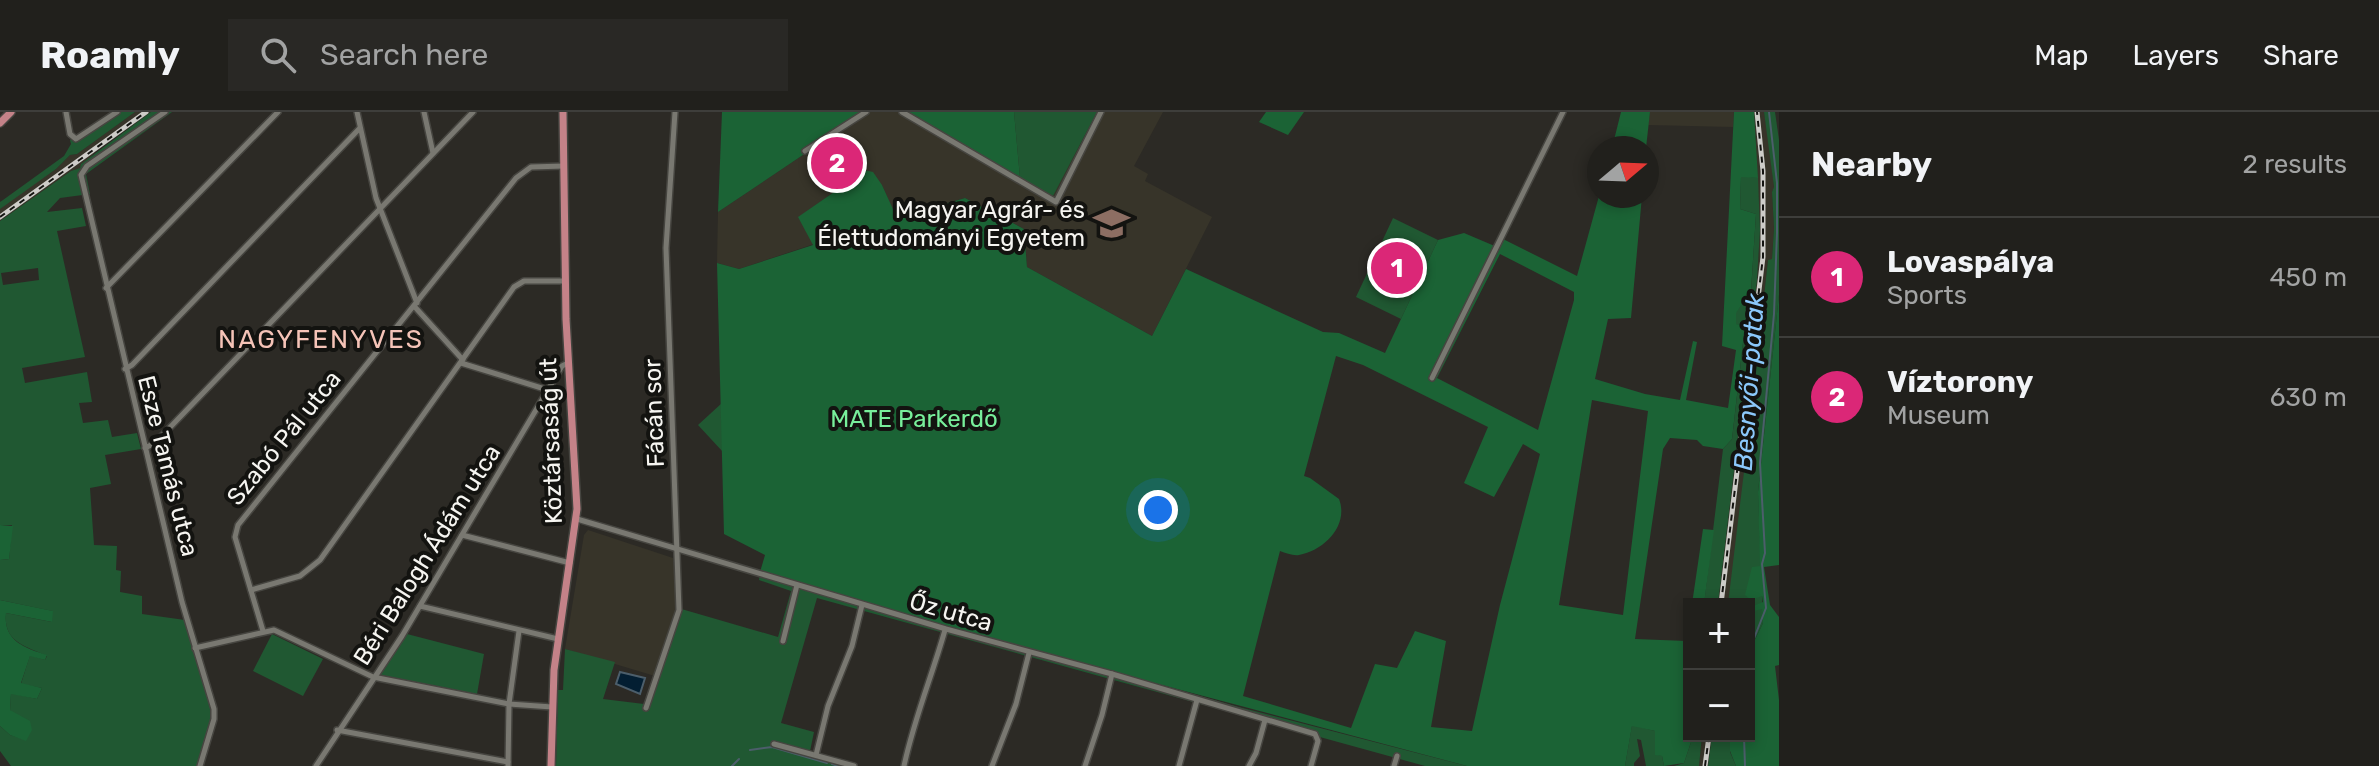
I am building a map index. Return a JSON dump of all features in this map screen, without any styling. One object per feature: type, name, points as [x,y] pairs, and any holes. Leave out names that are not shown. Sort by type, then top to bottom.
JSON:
[{"type":"main road","points":[[0,123],[11,112]]},
{"type":"main road","name":"Köztársaság út","points":[[551,766],[558,639],[577,519],[566,281],[563,112]]},
{"type":"street","points":[[66,112],[70,134],[74,139],[117,112]]},
{"type":"street","name":"Esze Tamás utca","points":[[165,112],[82,172],[125,369],[214,716],[200,766]]},
{"type":"street","points":[[106,288],[278,112]]},
{"type":"street","points":[[357,112],[376,198],[415,304],[462,362],[549,390]]},
{"type":"street","points":[[424,112],[433,153]]},
{"type":"street","points":[[145,448],[155,443],[473,112]]},
{"type":"street","name":"Fácán sor","points":[[646,708],[679,610],[666,248],[675,112]]},
{"type":"street","points":[[805,151],[866,112]]},
{"type":"street","points":[[902,112],[1056,202],[1101,112]]},
{"type":"street","points":[[1432,378],[1563,112]]},
{"type":"street","points":[[125,369],[360,128]]},
{"type":"street","name":"Szabó Pál utca","points":[[263,631],[235,537],[238,525],[516,178],[531,167],[564,166]]},
{"type":"street","points":[[251,590],[293,579],[315,566],[517,284],[566,281]]},
{"type":"street","name":"Béri Balogh Ádám utca","points":[[316,766],[420,606],[562,366],[569,362]]},
{"type":"street","name":"Őz utca","points":[[577,519],[1317,736],[1311,766]]},
{"type":"street","points":[[462,535],[570,563]]},
{"type":"street","points":[[783,641],[797,585]]},
{"type":"street","points":[[816,755],[828,706],[852,646],[862,605]]},
{"type":"street","points":[[420,606],[558,639]]},
{"type":"street","points":[[904,766],[913,724],[930,684],[946,629]]},
{"type":"street","points":[[195,648],[263,631],[281,632],[373,677],[509,704],[552,707]]},
{"type":"street","points":[[337,730],[508,764],[509,704],[519,631]]},
{"type":"street","points":[[992,766],[1016,704],[1029,653]]},
{"type":"street","points":[[1085,766],[1112,674]]},
{"type":"street","points":[[1179,766],[1197,700]]},
{"type":"street","points":[[1249,766],[1265,720]]},
{"type":"street","points":[[774,744],[854,766]]},
{"type":"street","points":[[1394,766],[1397,756]]},
{"type":"shaded area","points":[[135,112],[151,112],[96,151],[81,168],[71,171],[0,221],[0,209],[5,204],[56,169],[70,155],[77,154]]},
{"type":"shaded area","name":"Magyar Agrár- és Élettudományi Egyetem","points":[[867,112],[898,112],[1053,195],[1097,112],[1163,112],[1134,166],[1148,174],[1145,181],[1212,217],[1152,336],[1027,267],[1024,229],[965,198],[896,218],[882,185],[837,190],[799,217],[814,244],[739,269],[717,263],[718,212]]},
{"type":"shaded area","points":[[1650,112],[1734,112],[1733,127],[1648,125]]},
{"type":"shaded area","points":[[1754,112],[1764,112],[1770,147],[1774,188],[1772,259],[1768,260],[1733,580],[1729,598],[1719,598],[1757,280],[1760,230]]},
{"type":"shaded area","points":[[588,530],[673,558],[678,608],[655,676],[565,649],[584,535]]},
{"type":"shaded area","points":[[1701,742],[1711,742],[1708,766],[1699,766]]},
{"type":"green space","points":[[112,112],[135,112],[77,154],[70,155],[56,169],[0,209],[0,202],[64,156],[70,140]]},
{"type":"green space","points":[[151,112],[172,112],[86,174],[90,194],[60,198],[47,212],[82,208],[86,226],[57,231],[85,357],[22,368],[25,383],[87,372],[92,402],[79,403],[83,423],[108,420],[112,437],[137,433],[141,449],[105,455],[111,484],[90,488],[94,545],[117,546],[116,570],[121,571],[120,592],[142,596],[142,614],[185,620],[213,709],[198,766],[11,766],[0,751],[0,726],[10,735],[26,740],[10,710],[11,693],[37,699],[42,688],[21,684],[30,655],[45,660],[47,656],[12,637],[6,623],[6,613],[52,622],[52,611],[0,600],[0,560],[9,559],[12,525],[0,525],[0,221],[71,171],[80,168],[81,164]],"holes":[[[38,268],[39,280],[3,285],[1,273]]]},
{"type":"green space","points":[[722,112],[867,112],[718,212]]},
{"type":"green space","points":[[898,112],[1014,112],[1020,178]]},
{"type":"green space","points":[[1014,112],[1097,112],[1053,196],[1020,178]]},
{"type":"green space","points":[[1266,112],[1304,112],[1288,135],[1259,122]]},
{"type":"green space","points":[[1621,112],[1650,112],[1647,136],[1615,136]]},
{"type":"green space","name":"MATE Parkerdő","points":[[1734,112],[1754,112],[1758,178],[1741,177],[1740,209],[1756,214],[1751,291],[1736,313],[1736,324],[1745,325],[1732,439],[1723,449],[1703,446],[1697,440],[1670,438],[1663,449],[1635,639],[1683,641],[1683,742],[1691,742],[1684,763],[1664,766],[1662,756],[1655,755],[1655,731],[1632,726],[1625,766],[1467,766],[1034,651],[760,572],[765,555],[724,534],[717,263],[739,269],[813,245],[798,217],[837,190],[840,182],[855,168],[873,172],[897,218],[965,198],[1024,229],[1027,267],[1152,336],[1186,269],[1323,332],[1339,333],[1385,353],[1438,240],[1464,233],[1497,247],[1501,238],[1577,276],[1596,208],[1641,208],[1631,318],[1608,319],[1595,379],[1645,394],[1680,400],[1693,341],[1697,342],[1686,400],[1728,408],[1736,350],[1722,346]],"holes":[[[1500,254],[1574,292],[1538,430],[1437,378]],[[1336,356],[1363,365],[1488,427],[1464,483],[1494,497],[1523,444],[1540,454],[1500,605],[1472,731],[1431,727],[1446,641],[1415,631],[1397,668],[1375,664],[1351,728],[1243,696],[1280,551],[1297,555],[1318,548],[1332,535],[1341,518],[1339,499],[1304,476]],[[1592,400],[1648,411],[1623,615],[1559,605]]]},
{"type":"green space","points":[[1764,112],[1775,112],[1779,140],[1779,295],[1758,492],[1763,623],[1755,640],[1755,598],[1729,598],[1746,455],[1751,438],[1749,433],[1768,260],[1772,259],[1774,187]]},
{"type":"green space","points":[[1741,176],[1758,178],[1760,230],[1757,280],[1719,598],[1705,598],[1723,449],[1732,439],[1745,326],[1736,324],[1736,312],[1751,291],[1756,214],[1740,209]]},
{"type":"green space","points":[[1393,218],[1438,240],[1401,319],[1356,297]]},
{"type":"green space","points":[[1779,295],[1779,565],[1764,567],[1770,605],[1779,617],[1779,665],[1775,666],[1779,700],[1779,766],[1736,766],[1730,742],[1755,742],[1755,640],[1763,623],[1762,609],[1755,611],[1755,605],[1763,602],[1762,596],[1755,599],[1745,595],[1752,567],[1760,566],[1758,492]]},
{"type":"green space","points":[[722,403],[723,452],[698,425]]},
{"type":"green space","points":[[0,525],[13,526],[9,559],[0,560]]},
{"type":"green space","points":[[1703,529],[1714,530],[1705,598],[1693,598]]},
{"type":"green space","points":[[760,572],[1239,707],[1467,766],[1425,766],[817,598],[781,723],[814,732],[809,756],[854,766],[556,766],[558,690],[563,690],[565,649],[615,662],[603,699],[644,704],[678,608],[778,637],[791,591],[759,580]]},
{"type":"green space","points":[[0,600],[53,611],[52,622],[6,613],[6,623],[12,637],[24,646],[47,655],[45,660],[30,656],[21,683],[42,688],[37,699],[11,694],[10,710],[30,721],[32,730],[26,741],[10,735],[0,726]]},
{"type":"green space","points":[[272,634],[323,659],[303,696],[253,671]]},
{"type":"green space","points":[[407,634],[484,654],[477,694],[381,675]]},
{"type":"green space","points":[[1632,725],[1655,731],[1655,754],[1662,756],[1664,766],[1646,766],[1641,740],[1637,739],[1640,756],[1634,766],[1625,766]]},
{"type":"green space","points":[[1691,742],[1701,742],[1699,766],[1674,766],[1684,763]]},
{"type":"green space","points":[[1711,742],[1730,742],[1730,752],[1736,766],[1708,766]]},
{"type":"water","points":[[620,672],[645,678],[640,694],[616,684]]},
{"type":"waterway","name":"Besnyői-patak","points":[[1755,636],[1766,608],[1760,463],[1774,314],[1777,233],[1777,183],[1769,112]]},
{"type":"waterway","name":"Besnyői-patak","points":[[1744,742],[1745,766]]},
{"type":"waterway","points":[[750,750],[772,747],[827,763]]},
{"type":"waterway","points":[[732,766],[739,759]]},
{"type":"waterway","points":[[832,764],[838,766]]},
{"type":"railway","points":[[0,217],[146,112]]},
{"type":"railway","points":[[1722,598],[1763,257],[1763,171],[1757,112]]},
{"type":"railway","points":[[1705,766],[1708,742]]},
{"type":"place","name":"Víztorony","points":[[837,163]]},
{"type":"place","name":"Magyar Agrár- és Élettudományi Egyetem","points":[[1111,224]]},
{"type":"place","name":"Lovaspálya","points":[[1397,268]]},
{"type":"district","name":"NAGYFENYVES","points":[[321,339]]}]
